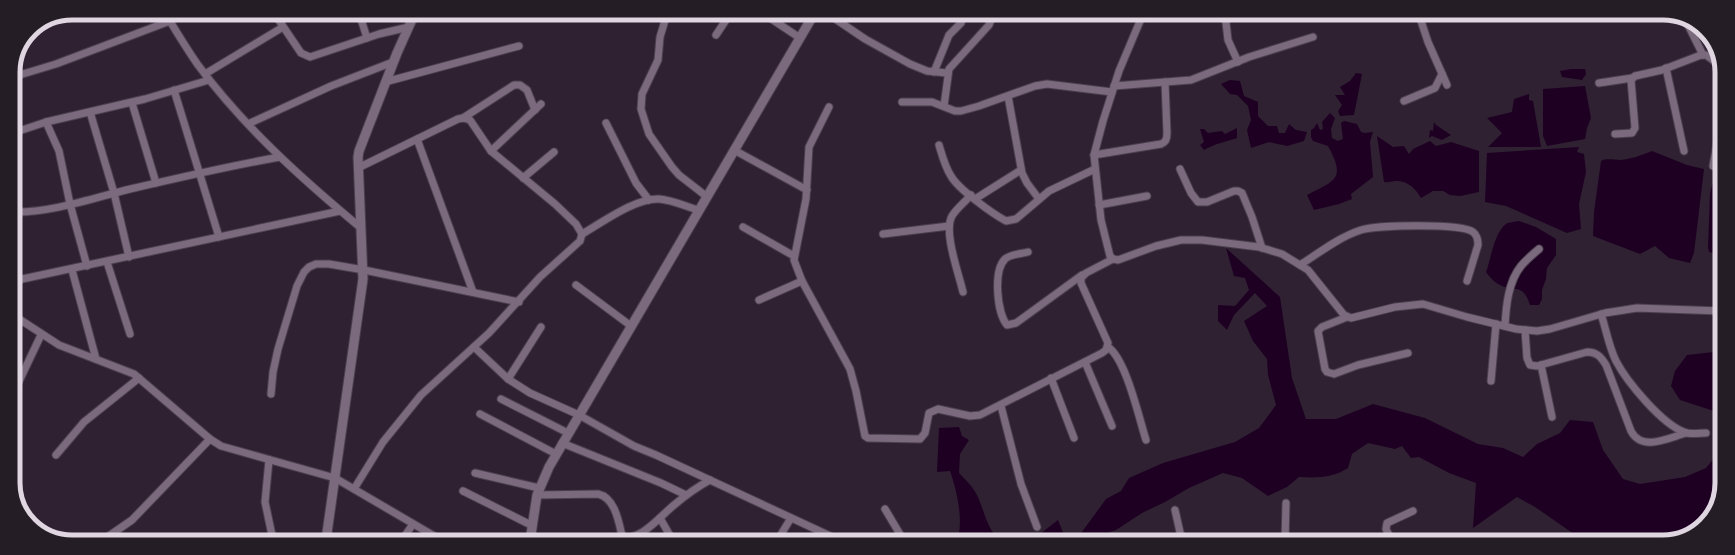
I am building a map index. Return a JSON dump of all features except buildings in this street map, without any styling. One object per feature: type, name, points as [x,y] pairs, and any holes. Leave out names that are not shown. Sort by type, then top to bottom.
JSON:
[{"type":"street","points":[[279,20],[301,53],[310,57],[367,38],[408,27]]},
{"type":"street","points":[[361,20],[367,38]]},
{"type":"street","points":[[327,535],[364,270],[358,157],[361,144],[385,82],[412,20]]},
{"type":"street","points":[[665,20],[660,37],[658,60],[642,94],[640,109],[649,134],[672,167],[679,175],[706,196]]},
{"type":"street","points":[[716,35],[726,20]]},
{"type":"street","points":[[773,20],[800,38]]},
{"type":"street","points":[[531,535],[538,492],[556,454],[810,20]]},
{"type":"street","points":[[837,20],[865,39],[910,64],[934,72],[947,73]]},
{"type":"street","points":[[944,106],[947,73],[953,64],[992,20]]},
{"type":"street","points":[[1113,259],[1110,256],[1104,237],[1094,156],[1102,121],[1140,20]]},
{"type":"street","points":[[1226,20],[1228,40],[1238,62]]},
{"type":"street","points":[[1421,20],[1428,42],[1447,85]]},
{"type":"street","points":[[20,75],[63,61],[170,21],[186,49],[207,77],[248,124],[280,157],[361,228]]},
{"type":"street","points":[[934,72],[949,35],[961,23]]},
{"type":"street","points":[[20,131],[46,122],[132,102],[174,90],[207,77],[283,26]]},
{"type":"street","points":[[1689,27],[1703,55],[1714,62]]},
{"type":"street","points":[[902,102],[927,101],[944,106],[955,112],[1035,86],[1047,84],[1113,89],[1196,78],[1238,62],[1313,37]]},
{"type":"street","points":[[385,82],[519,46]]},
{"type":"street","points":[[1599,83],[1632,78],[1703,55]]},
{"type":"street","points":[[248,124],[331,86],[393,62]]},
{"type":"street","points":[[1666,68],[1684,151]]},
{"type":"street","points":[[1404,101],[1435,88],[1442,74]]},
{"type":"street","points":[[1615,134],[1629,134],[1634,131],[1635,128],[1631,87],[1632,78]]},
{"type":"street","points":[[1094,156],[1165,142],[1168,133],[1165,82]]},
{"type":"street","points":[[358,168],[463,118],[514,85],[520,85],[527,90],[535,110]]},
{"type":"street","points":[[174,90],[219,237]]},
{"type":"street","points":[[1008,96],[1021,170],[1027,183],[1039,199]]},
{"type":"street","points":[[132,102],[156,183]]},
{"type":"street","points":[[491,151],[541,104]]},
{"type":"street","points":[[829,107],[809,146],[807,190],[794,256],[795,265],[802,281],[850,369],[856,391],[864,436],[875,439],[920,438],[925,433],[929,412],[936,409],[974,416],[1001,406],[1051,378],[1102,353],[1108,347]]},
{"type":"street","points":[[90,112],[114,193],[129,257]]},
{"type":"street","points":[[463,118],[470,120],[473,123],[491,151],[555,204],[576,224],[582,234]]},
{"type":"street","points":[[46,122],[59,151],[70,204],[88,266]]},
{"type":"street","points":[[606,123],[636,183],[649,200]]},
{"type":"street","points":[[417,139],[473,292]]},
{"type":"street","points":[[939,145],[954,182],[1001,218],[1011,221],[1016,219],[1048,191],[1095,169]]},
{"type":"street","points":[[734,150],[807,190]]},
{"type":"street","points":[[523,178],[554,152]]},
{"type":"street","points":[[1713,166],[1715,155]]},
{"type":"street","points":[[20,212],[70,204],[199,173],[280,157]]},
{"type":"street","points":[[1180,169],[1191,193],[1198,202],[1207,202],[1238,190],[1242,192],[1262,248]]},
{"type":"street","points":[[963,292],[950,238],[949,226],[952,215],[973,197],[1021,170]]},
{"type":"street","points":[[1099,205],[1147,196]]},
{"type":"street","points":[[354,489],[382,442],[421,395],[474,347],[519,302],[540,277],[580,241],[582,234],[625,209],[649,200],[669,200],[698,210]]},
{"type":"street","points":[[20,280],[72,270],[340,211]]},
{"type":"street","points":[[883,234],[949,226]]},
{"type":"street","points":[[1300,265],[1340,240],[1362,230],[1375,227],[1403,226],[1452,228],[1469,230],[1473,232],[1478,239],[1478,245],[1467,281]]},
{"type":"street","points":[[743,227],[794,256]]},
{"type":"street","points":[[1028,252],[1008,257],[1001,264],[999,270],[999,299],[1004,322],[1007,325],[1016,322],[1083,275],[1113,259],[1118,260],[1156,246],[1181,240],[1224,242],[1262,248],[1282,254],[1300,265],[1316,278],[1337,307],[1348,317]]},
{"type":"street","points":[[1505,326],[1508,294],[1520,268],[1539,249]]},
{"type":"street","points":[[107,262],[130,334]]},
{"type":"street","points":[[271,394],[272,372],[278,349],[297,286],[304,272],[309,267],[320,264],[364,270],[519,302]]},
{"type":"street","points":[[72,270],[96,359]]},
{"type":"street","points":[[1083,275],[1081,283],[1108,343],[1108,347],[1116,354],[1124,373],[1146,440]]},
{"type":"street","points":[[759,300],[802,281]]},
{"type":"street","points":[[576,285],[631,326]]},
{"type":"street","points":[[1408,353],[1358,365],[1334,374],[1328,372],[1318,331],[1322,327],[1348,317],[1356,318],[1395,307],[1417,304],[1525,330],[1550,329],[1601,314],[1637,308],[1715,311]]},
{"type":"street","points":[[1601,314],[1613,354],[1631,383],[1663,417],[1678,429],[1686,433]]},
{"type":"street","points":[[20,320],[41,335],[59,345],[118,367],[139,378],[210,439],[221,446],[335,478],[432,535]]},
{"type":"street","points":[[1491,381],[1496,324]]},
{"type":"street","points":[[508,379],[541,326]]},
{"type":"street","points":[[1525,330],[1528,362],[1533,366],[1587,352],[1597,354],[1606,365],[1634,436],[1641,442],[1653,443],[1686,433],[1706,433]]},
{"type":"street","points":[[20,379],[41,335]]},
{"type":"street","points":[[474,347],[508,379],[543,400],[579,415],[634,446],[828,535]]},
{"type":"street","points":[[1085,362],[1112,426]]},
{"type":"street","points":[[1541,365],[1552,417]]},
{"type":"street","points":[[56,455],[84,422],[139,378]]},
{"type":"street","points":[[1051,378],[1074,438]]},
{"type":"street","points":[[500,399],[568,433]]},
{"type":"street","points":[[1001,406],[1021,484],[1037,527]]},
{"type":"street","points":[[480,414],[556,454]]},
{"type":"street","points":[[110,535],[136,515],[210,439]]},
{"type":"street","points":[[562,443],[661,483],[686,495]]},
{"type":"street","points":[[269,460],[265,502],[272,535]]},
{"type":"street","points":[[475,473],[538,492],[598,494],[604,496],[611,504],[619,535]]},
{"type":"street","points":[[638,535],[646,531],[686,495],[710,480]]},
{"type":"street","points":[[463,490],[532,525]]},
{"type":"street","points":[[1285,535],[1286,503]]},
{"type":"street","points":[[885,509],[900,535]]},
{"type":"street","points":[[1175,510],[1181,535]]},
{"type":"street","points":[[1389,535],[1386,529],[1388,522],[1413,511]]},
{"type":"street","points":[[660,518],[670,535]]},
{"type":"street","points":[[781,535],[791,518]]},
{"type":"street","points":[[405,535],[413,524]]},
{"type":"shaded area","points":[[1585,69],[1586,74],[1582,80],[1562,77],[1560,71]]},
{"type":"shaded area","points":[[1356,73],[1362,74],[1354,115],[1340,116],[1338,111],[1342,105],[1335,95],[1345,95],[1340,87],[1350,81]]},
{"type":"shaded area","points":[[1230,80],[1240,81],[1244,96],[1258,102],[1258,116],[1268,126],[1277,126],[1279,133],[1285,133],[1289,124],[1296,130],[1307,132],[1304,141],[1287,146],[1269,142],[1251,148],[1247,130],[1251,120],[1248,106],[1237,95],[1230,94],[1221,84]]},
{"type":"shaded area","points":[[1585,86],[1591,118],[1585,139],[1547,146],[1543,136],[1543,89]]},
{"type":"shaded area","points":[[1529,94],[1529,100],[1533,101],[1541,147],[1488,147],[1502,133],[1487,118],[1512,112],[1514,99]]},
{"type":"shaded area","points":[[1330,113],[1335,118],[1331,129],[1332,138],[1338,141],[1343,139],[1341,123],[1344,121],[1357,124],[1361,132],[1373,132],[1370,142],[1373,177],[1351,194],[1352,199],[1314,210],[1307,195],[1331,182],[1337,172],[1336,165],[1328,146],[1313,141],[1311,137],[1311,130],[1317,123],[1320,130],[1323,129],[1322,122]]},
{"type":"shaded area","points":[[1434,122],[1451,135],[1442,140],[1432,136],[1429,138],[1430,130],[1433,131]]},
{"type":"shaded area","points":[[1237,128],[1237,138],[1204,150],[1200,145],[1204,142],[1200,129],[1204,129],[1208,133],[1222,131],[1225,134]]},
{"type":"shaded area","points":[[1377,136],[1393,147],[1404,146],[1409,154],[1413,149],[1430,141],[1436,146],[1451,142],[1479,151],[1479,192],[1460,196],[1450,195],[1443,191],[1433,191],[1421,198],[1414,188],[1404,182],[1384,182]]},
{"type":"shaded area","points":[[1579,147],[1577,152],[1584,154],[1586,172],[1579,204],[1581,229],[1567,233],[1506,206],[1485,202],[1487,153]]},
{"type":"shaded area","points":[[1652,151],[1687,165],[1704,169],[1694,253],[1690,263],[1669,258],[1655,246],[1640,254],[1593,236],[1594,212],[1601,161],[1608,159],[1629,159]]},
{"type":"shaded area","points":[[1715,175],[1715,254],[1709,252],[1708,248],[1710,193]]},
{"type":"shaded area","points":[[1519,221],[1536,227],[1556,239],[1556,255],[1547,268],[1546,279],[1542,290],[1542,299],[1539,305],[1530,305],[1524,293],[1517,289],[1504,287],[1498,284],[1486,272],[1496,240],[1502,228],[1507,223]]},
{"type":"shaded area","points":[[1226,248],[1280,297],[1292,378],[1306,419],[1336,419],[1373,404],[1425,418],[1478,444],[1503,448],[1523,457],[1537,444],[1560,433],[1570,420],[1593,422],[1603,450],[1623,479],[1640,484],[1685,477],[1706,468],[1715,457],[1715,490],[1710,506],[1700,520],[1695,524],[1680,532],[1670,535],[1576,535],[1535,507],[1517,497],[1473,528],[1476,483],[1449,473],[1419,457],[1411,458],[1402,446],[1395,449],[1368,443],[1352,454],[1348,468],[1330,476],[1299,477],[1287,487],[1268,496],[1242,478],[1223,473],[1189,488],[1142,513],[1116,530],[1101,535],[1080,535],[1106,499],[1121,491],[1129,478],[1163,463],[1235,442],[1259,428],[1276,405],[1268,375],[1267,359],[1253,341],[1244,321],[1267,306],[1255,293],[1234,315],[1227,330],[1218,321],[1218,305],[1235,306],[1249,290],[1245,278],[1234,276]]},
{"type":"shaded area","points":[[1715,353],[1715,411],[1680,400],[1671,386],[1675,371],[1687,355]]},
{"type":"shaded area","points":[[959,427],[962,436],[969,440],[960,454],[959,473],[974,490],[989,525],[995,535],[958,535],[960,515],[953,479],[950,471],[937,472],[939,428]]},
{"type":"shaded area","points":[[1058,520],[1064,535],[1039,535]]}]
